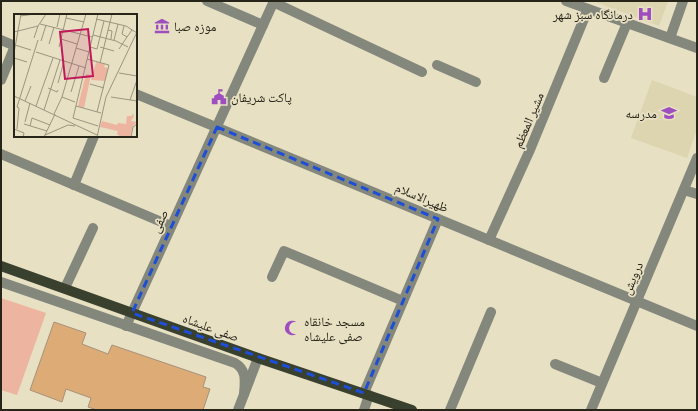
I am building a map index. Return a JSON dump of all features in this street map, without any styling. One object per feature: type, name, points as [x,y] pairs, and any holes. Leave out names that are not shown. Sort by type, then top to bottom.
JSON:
[{"type":"main road","name":"صفی علیشاه","points":[[1,266],[258,358],[412,410]]},
{"type":"street","points":[[207,1],[263,25]]},
{"type":"street","points":[[566,1],[697,48]]},
{"type":"street","points":[[670,38],[683,1]]},
{"type":"street","points":[[273,2],[422,72]]},
{"type":"street","name":"صفی","points":[[126,326],[273,2]]},
{"type":"street","name":"مشیر المعظم","points":[[489,240],[530,152],[588,9]]},
{"type":"street","points":[[604,78],[627,23]]},
{"type":"street","points":[[1,40],[14,46]]},
{"type":"street","points":[[1,80],[14,48]]},
{"type":"street","points":[[437,65],[476,82]]},
{"type":"street","name":"ظهیرالاسلام","points":[[137,94],[697,326]]},
{"type":"street","points":[[74,185],[94,137]]},
{"type":"street","points":[[1,154],[171,226]]},
{"type":"street","name":"درویش","points":[[591,410],[697,158]]},
{"type":"street","points":[[684,190],[697,194]]},
{"type":"street","points":[[364,410],[367,394],[403,301],[438,219]]},
{"type":"street","points":[[65,288],[93,228]]},
{"type":"street","points":[[272,278],[284,251],[403,301]]},
{"type":"street","name":"صفی علیشاه","points":[[1,282],[235,363],[241,367],[244,374],[244,394]]},
{"type":"street","points":[[450,410],[491,312]]},
{"type":"street","points":[[238,410],[258,358]]},
{"type":"street","points":[[555,364],[602,383]]},
{"type":"highlighted area","points":[[217,127],[438,219],[364,393],[132,313]]},
{"type":"shaded area","name":"درمانگاه سبز شهر","points":[[593,1],[668,1],[659,26]]},
{"type":"shaded area","name":"مدرسه","points":[[652,80],[697,97],[697,129],[687,158],[631,138]]},
{"type":"shaded area","points":[[1,298],[46,313],[17,395],[1,390]]},
{"type":"building","points":[[54,322],[86,333],[82,344],[108,354],[112,345],[206,377],[203,387],[210,389],[203,410],[97,410],[88,407],[91,398],[66,389],[62,402],[30,390]]},
{"type":"place","name":"درمانگاه سبز شهر","points":[[645,14]]},
{"type":"place","name":"موزه صبا","points":[[162,26]]},
{"type":"place","name":"پاکت شریفان","points":[[219,97]]},
{"type":"place","name":"مدرسه","points":[[669,113]]},
{"type":"place","name":"مسجد خانقاه صفی علیشاه","points":[[292,328]]}]
